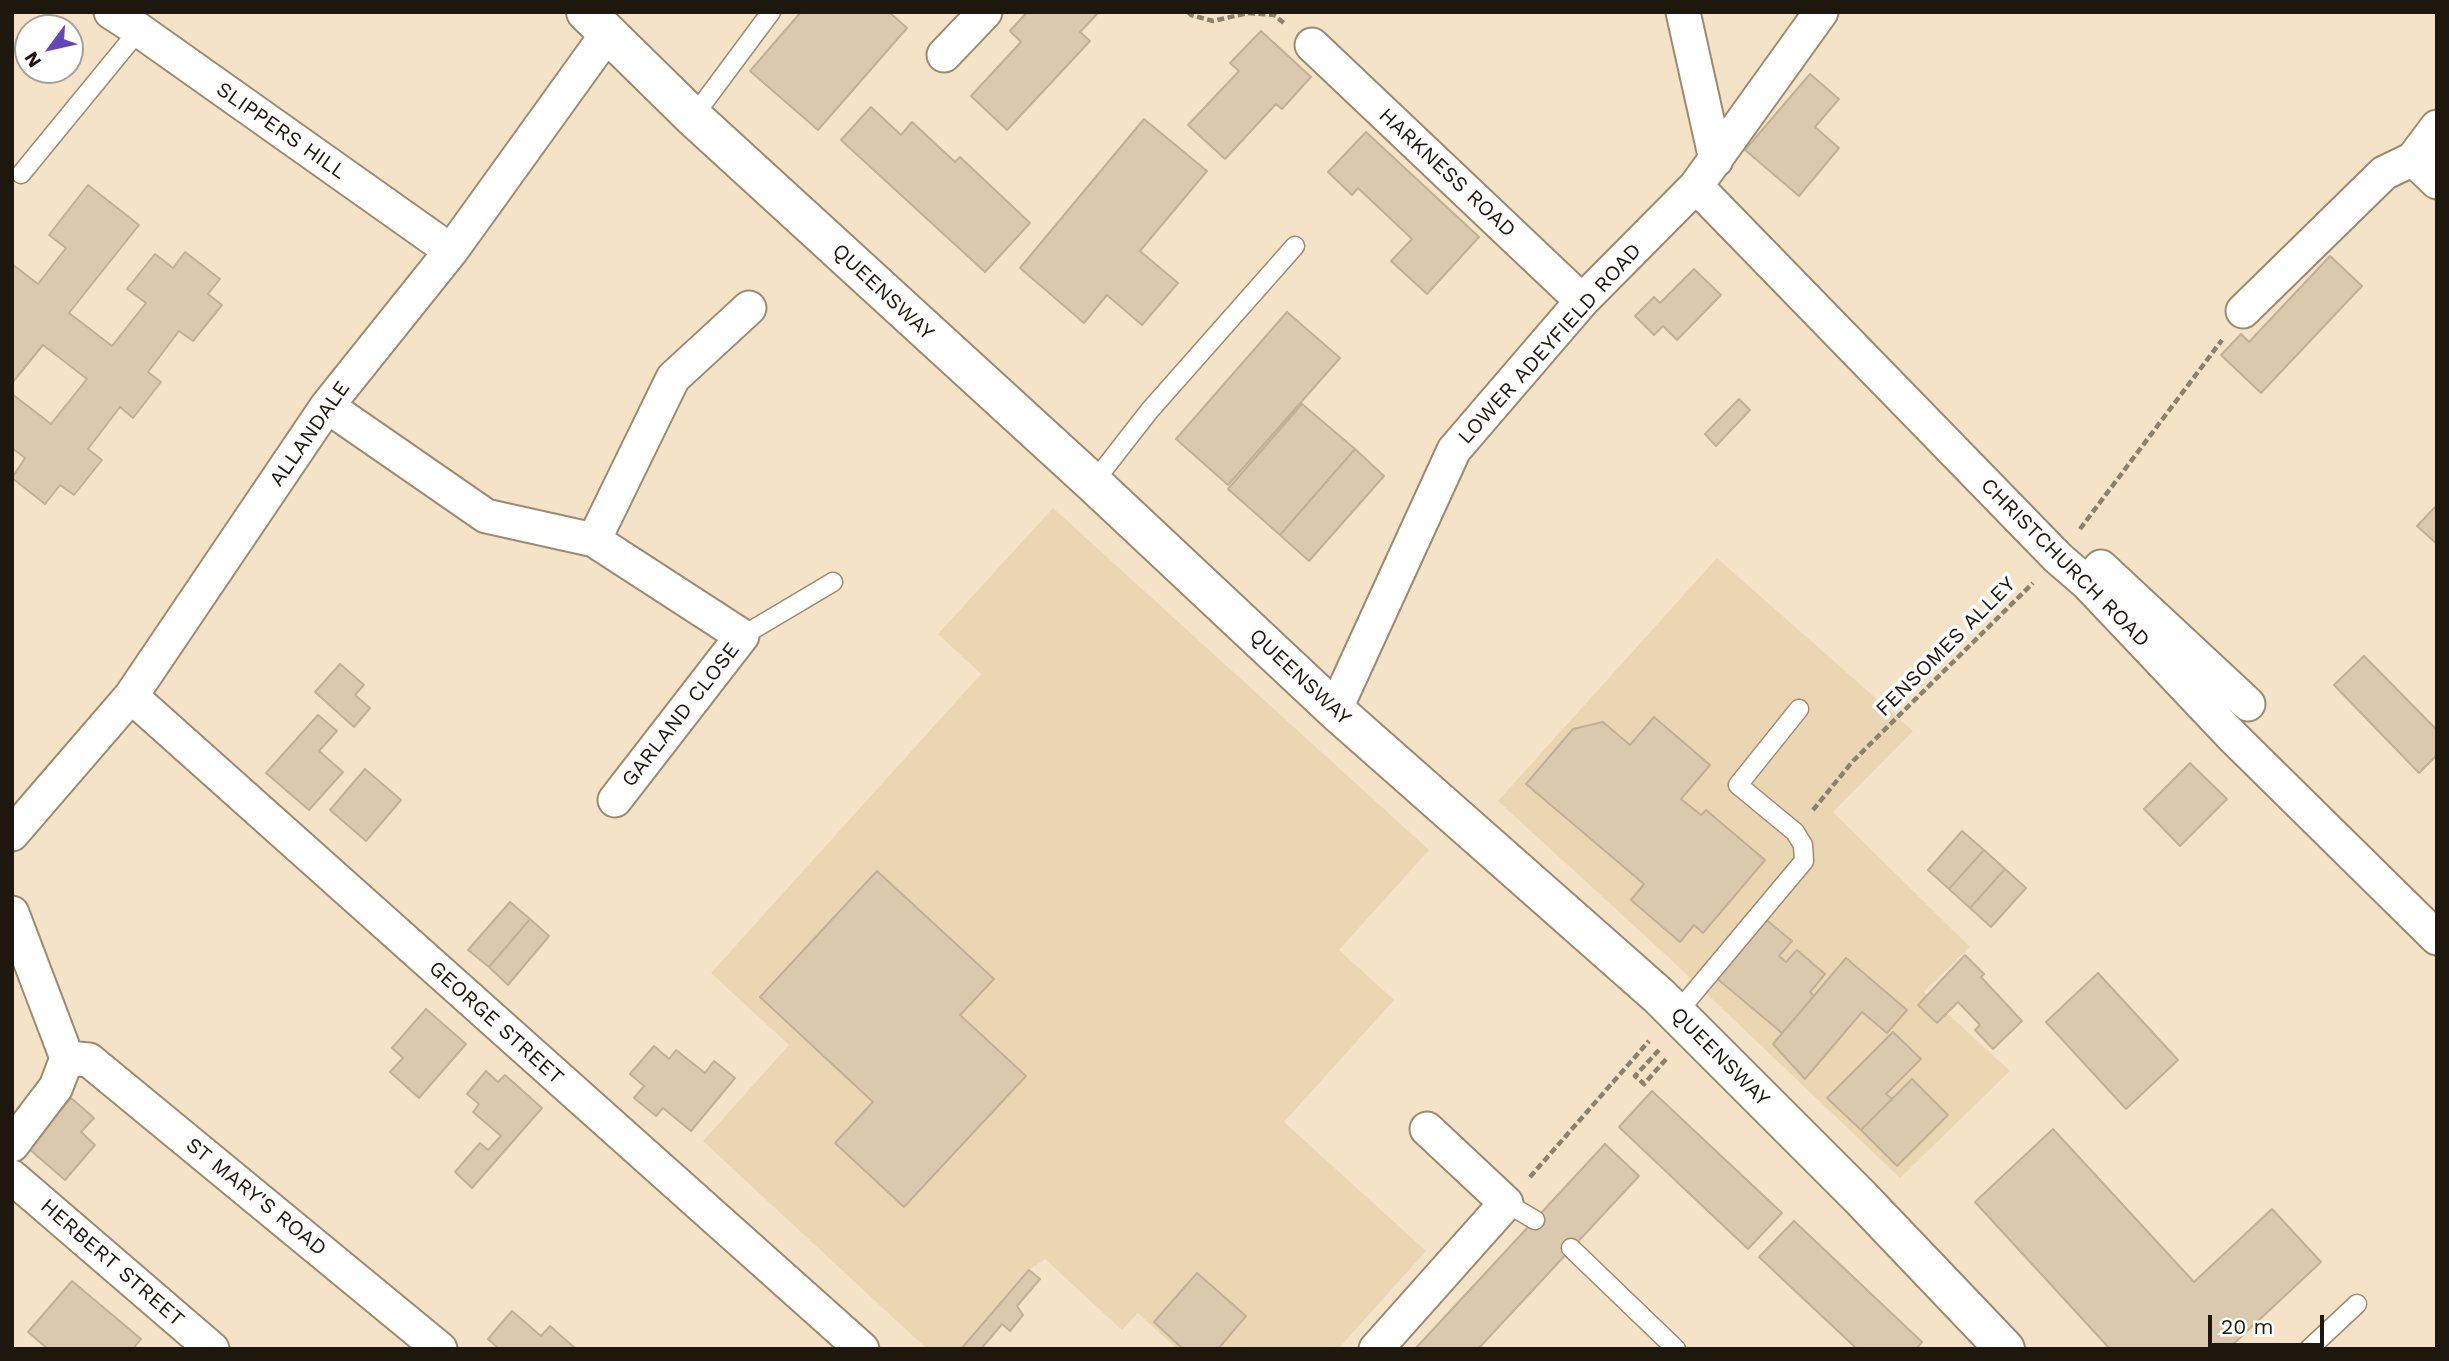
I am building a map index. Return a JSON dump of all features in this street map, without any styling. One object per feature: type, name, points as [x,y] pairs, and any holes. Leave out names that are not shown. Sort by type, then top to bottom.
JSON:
[{"type":"main road","name":"QUEENSWAY","points":[[597,23],[693,117],[1093,483],[1335,710],[1618,958],[1860,1197],[2006,1349]]},
{"type":"street","name":"SLIPPERS HILL","points":[[111,12],[451,251]]},
{"type":"street","points":[[944,55],[985,12]]},
{"type":"street","points":[[1683,12],[1716,160]]},
{"type":"street","name":"LOWER ADEYFIELD ROAD","points":[[1335,710],[1454,450],[1581,301],[1696,186],[1821,12]]},
{"type":"street","name":"ALLANDALE","points":[[12,834],[131,696],[327,406],[451,251],[597,23]]},
{"type":"street","name":"HARKNESS ROAD","points":[[1312,46],[1581,301]]},
{"type":"street","points":[[2243,311],[2384,173],[2413,159],[2437,127]]},
{"type":"street","points":[[2413,159],[2437,182]]},
{"type":"street","name":"CHRISTCHURCH ROAD","points":[[1696,186],[2059,558],[2087,583],[2232,736],[2437,938]]},
{"type":"street","points":[[594,540],[673,378],[748,308]]},
{"type":"street","name":"GARLAND CLOSE","points":[[327,406],[486,516],[594,540],[742,636],[615,800]]},
{"type":"street","points":[[2087,583],[2101,567],[2248,704]]},
{"type":"street","name":"GEORGE STREET","points":[[131,696],[862,1349]]},
{"type":"street","points":[[12,913],[67,1058],[56,1087],[12,1145]]},
{"type":"street","name":"ST MARY'S ROAD","points":[[67,1058],[89,1060],[440,1349]]},
{"type":"street","points":[[1376,1349],[1506,1203],[1427,1129]]},
{"type":"street","name":"HERBERT STREET","points":[[12,1177],[212,1349]]},
{"type":"lane","points":[[693,117],[771,12]]},
{"type":"lane","points":[[21,174],[139,30]]},
{"type":"lane","points":[[1093,483],[1150,410],[1295,246]]},
{"type":"lane","points":[[742,636],[833,582]]},
{"type":"lane","points":[[1676,1014],[1804,861],[1803,845],[1794,832],[1738,785],[1799,709]]},
{"type":"lane","points":[[1506,1203],[1535,1220]]},
{"type":"lane","points":[[1572,1248],[1676,1349]]},
{"type":"lane","points":[[2309,1349],[2357,1304]]},
{"type":"path","points":[[1188,12],[1213,21],[1248,13],[1274,15],[1312,46]]},
{"type":"path","name":"FENSOMES ALLEY","points":[[1794,832],[1853,761],[2059,558],[2243,311]]},
{"type":"path","points":[[1506,1203],[1650,1040],[1660,1049],[1635,1076],[1644,1084],[1665,1060]]},
{"type":"shaded area","points":[[1053,508],[1429,850],[1339,950],[1394,1000],[1284,1122],[1426,1251],[1338,1349],[1177,1349],[1138,1313],[1122,1330],[1045,1259],[1029,1270],[961,1349],[927,1349],[703,1141],[789,1045],[711,973],[981,674],[938,634]]},
{"type":"shaded area","points":[[1717,558],[1913,731],[1833,812],[1970,947],[1924,992],[2010,1071],[1900,1178],[1666,955],[1498,801]]},
{"type":"building","points":[[801,12],[889,12],[907,28],[818,130],[750,71]]},
{"type":"building","points":[[1027,12],[1099,12],[1080,32],[1090,41],[1007,130],[971,96],[1021,42],[1010,31]]},
{"type":"building","points":[[1261,31],[1311,77],[1282,109],[1276,104],[1225,159],[1188,125],[1239,71],[1230,63]]},
{"type":"building","points":[[1810,74],[1839,99],[1815,127],[1839,148],[1799,196],[1745,150]]},
{"type":"building","points":[[871,107],[901,135],[912,122],[955,162],[960,157],[1030,223],[985,272],[841,140]]},
{"type":"building","points":[[1144,119],[1207,171],[1140,251],[1178,283],[1142,325],[1107,295],[1084,323],[1020,268]]},
{"type":"building","points":[[1366,132],[1479,237],[1427,294],[1391,261],[1412,239],[1358,188],[1352,195],[1328,172]]},
{"type":"building","points":[[88,185],[139,225],[69,313],[112,346],[146,303],[127,289],[155,254],[173,268],[185,252],[220,279],[208,294],[222,305],[193,341],[179,331],[148,372],[161,382],[133,418],[120,407],[88,449],[102,460],[74,495],[60,485],[45,504],[12,478],[25,458],[12,448],[12,394],[51,424],[87,379],[43,345],[12,383],[12,264],[38,284],[66,248],[49,235]]},
{"type":"building","points":[[2330,256],[2362,286],[2261,393],[2221,355],[2241,334],[2249,342]]},
{"type":"building","points":[[1694,269],[1721,295],[1677,340],[1663,326],[1654,335],[1635,316],[1654,297],[1660,303]]},
{"type":"building","points":[[1287,312],[1340,358],[1228,485],[1176,439]]},
{"type":"building","points":[[1739,399],[1750,410],[1716,446],[1705,434]]},
{"type":"building","points":[[1302,404],[1355,449],[1280,535],[1228,489]]},
{"type":"building","points":[[1355,449],[1384,476],[1309,561],[1280,535]]},
{"type":"building","points":[[2437,505],[2437,544],[2417,526]]},
{"type":"building","points":[[2364,656],[2437,730],[2437,755],[2419,773],[2334,685]]},
{"type":"building","points":[[340,664],[364,685],[355,695],[370,708],[354,727],[315,692]]},
{"type":"building","points":[[318,715],[337,731],[319,751],[343,772],[309,810],[266,773]]},
{"type":"building","points":[[1654,717],[1710,765],[1681,799],[1701,815],[1706,810],[1765,860],[1703,933],[1694,925],[1680,942],[1631,900],[1644,884],[1526,784],[1573,729],[1603,722],[1630,745]]},
{"type":"building","points":[[2190,763],[2227,799],[2180,846],[2144,809]]},
{"type":"building","points":[[365,769],[401,800],[366,841],[330,810]]},
{"type":"building","points":[[1962,831],[1984,850],[1949,889],[1928,870]]},
{"type":"building","points":[[1984,850],[2005,869],[1970,908],[1949,889]]},
{"type":"building","points":[[2005,869],[2026,888],[1991,927],[1970,908]]},
{"type":"building","points":[[877,871],[994,979],[960,1015],[1026,1076],[904,1207],[835,1143],[873,1102],[760,997]]},
{"type":"building","points":[[510,902],[530,919],[489,967],[468,950]]},
{"type":"building","points":[[1764,918],[1792,941],[1779,956],[1786,962],[1797,950],[1825,974],[1810,992],[1814,996],[1782,1033],[1714,976]]},
{"type":"building","points":[[530,919],[549,936],[508,985],[489,967]]},
{"type":"building","points":[[1965,955],[1984,974],[1981,977],[2022,1021],[1993,1049],[1975,1030],[1980,1025],[1958,1002],[1937,1023],[1918,1005]]},
{"type":"building","points":[[1846,958],[1907,1010],[1887,1033],[1862,1012],[1805,1079],[1773,1044]]},
{"type":"building","points":[[2098,973],[2178,1060],[2126,1109],[2046,1022]]},
{"type":"building","points":[[426,1009],[466,1044],[419,1098],[390,1072],[403,1058],[392,1048]]},
{"type":"building","points":[[1893,1032],[1921,1059],[1886,1094],[1892,1099],[1861,1130],[1827,1098]]},
{"type":"building","points":[[654,1046],[669,1059],[676,1050],[705,1073],[714,1061],[735,1078],[691,1131],[663,1108],[656,1116],[634,1098],[644,1086],[630,1074]]},
{"type":"building","points":[[486,1071],[498,1082],[505,1075],[542,1108],[472,1188],[455,1172],[480,1143],[488,1150],[501,1136],[473,1112],[479,1104],[467,1094]]},
{"type":"building","points":[[1912,1079],[1948,1115],[1897,1166],[1861,1130]]},
{"type":"building","points":[[1652,1091],[1782,1213],[1748,1249],[1619,1127]]},
{"type":"building","points":[[71,1098],[94,1118],[81,1132],[95,1145],[65,1180],[28,1148]]},
{"type":"building","points":[[2053,1129],[2194,1282],[2272,1209],[2321,1262],[2228,1349],[2110,1349],[1975,1202]]},
{"type":"building","points":[[1605,1144],[1639,1176],[1478,1349],[1415,1349]]},
{"type":"building","points":[[1794,1221],[1922,1342],[1916,1349],[1857,1349],[1759,1257]]},
{"type":"building","points":[[1029,1270],[1040,1279],[1017,1306],[1023,1315],[1010,1331],[1002,1324],[981,1349],[961,1349]]},
{"type":"building","points":[[1197,1273],[1246,1316],[1218,1349],[1183,1349],[1154,1322]]},
{"type":"building","points":[[72,1281],[141,1339],[133,1349],[48,1349],[28,1332]]},
{"type":"building","points":[[512,1311],[541,1336],[550,1326],[576,1349],[499,1349],[488,1339]]}]
